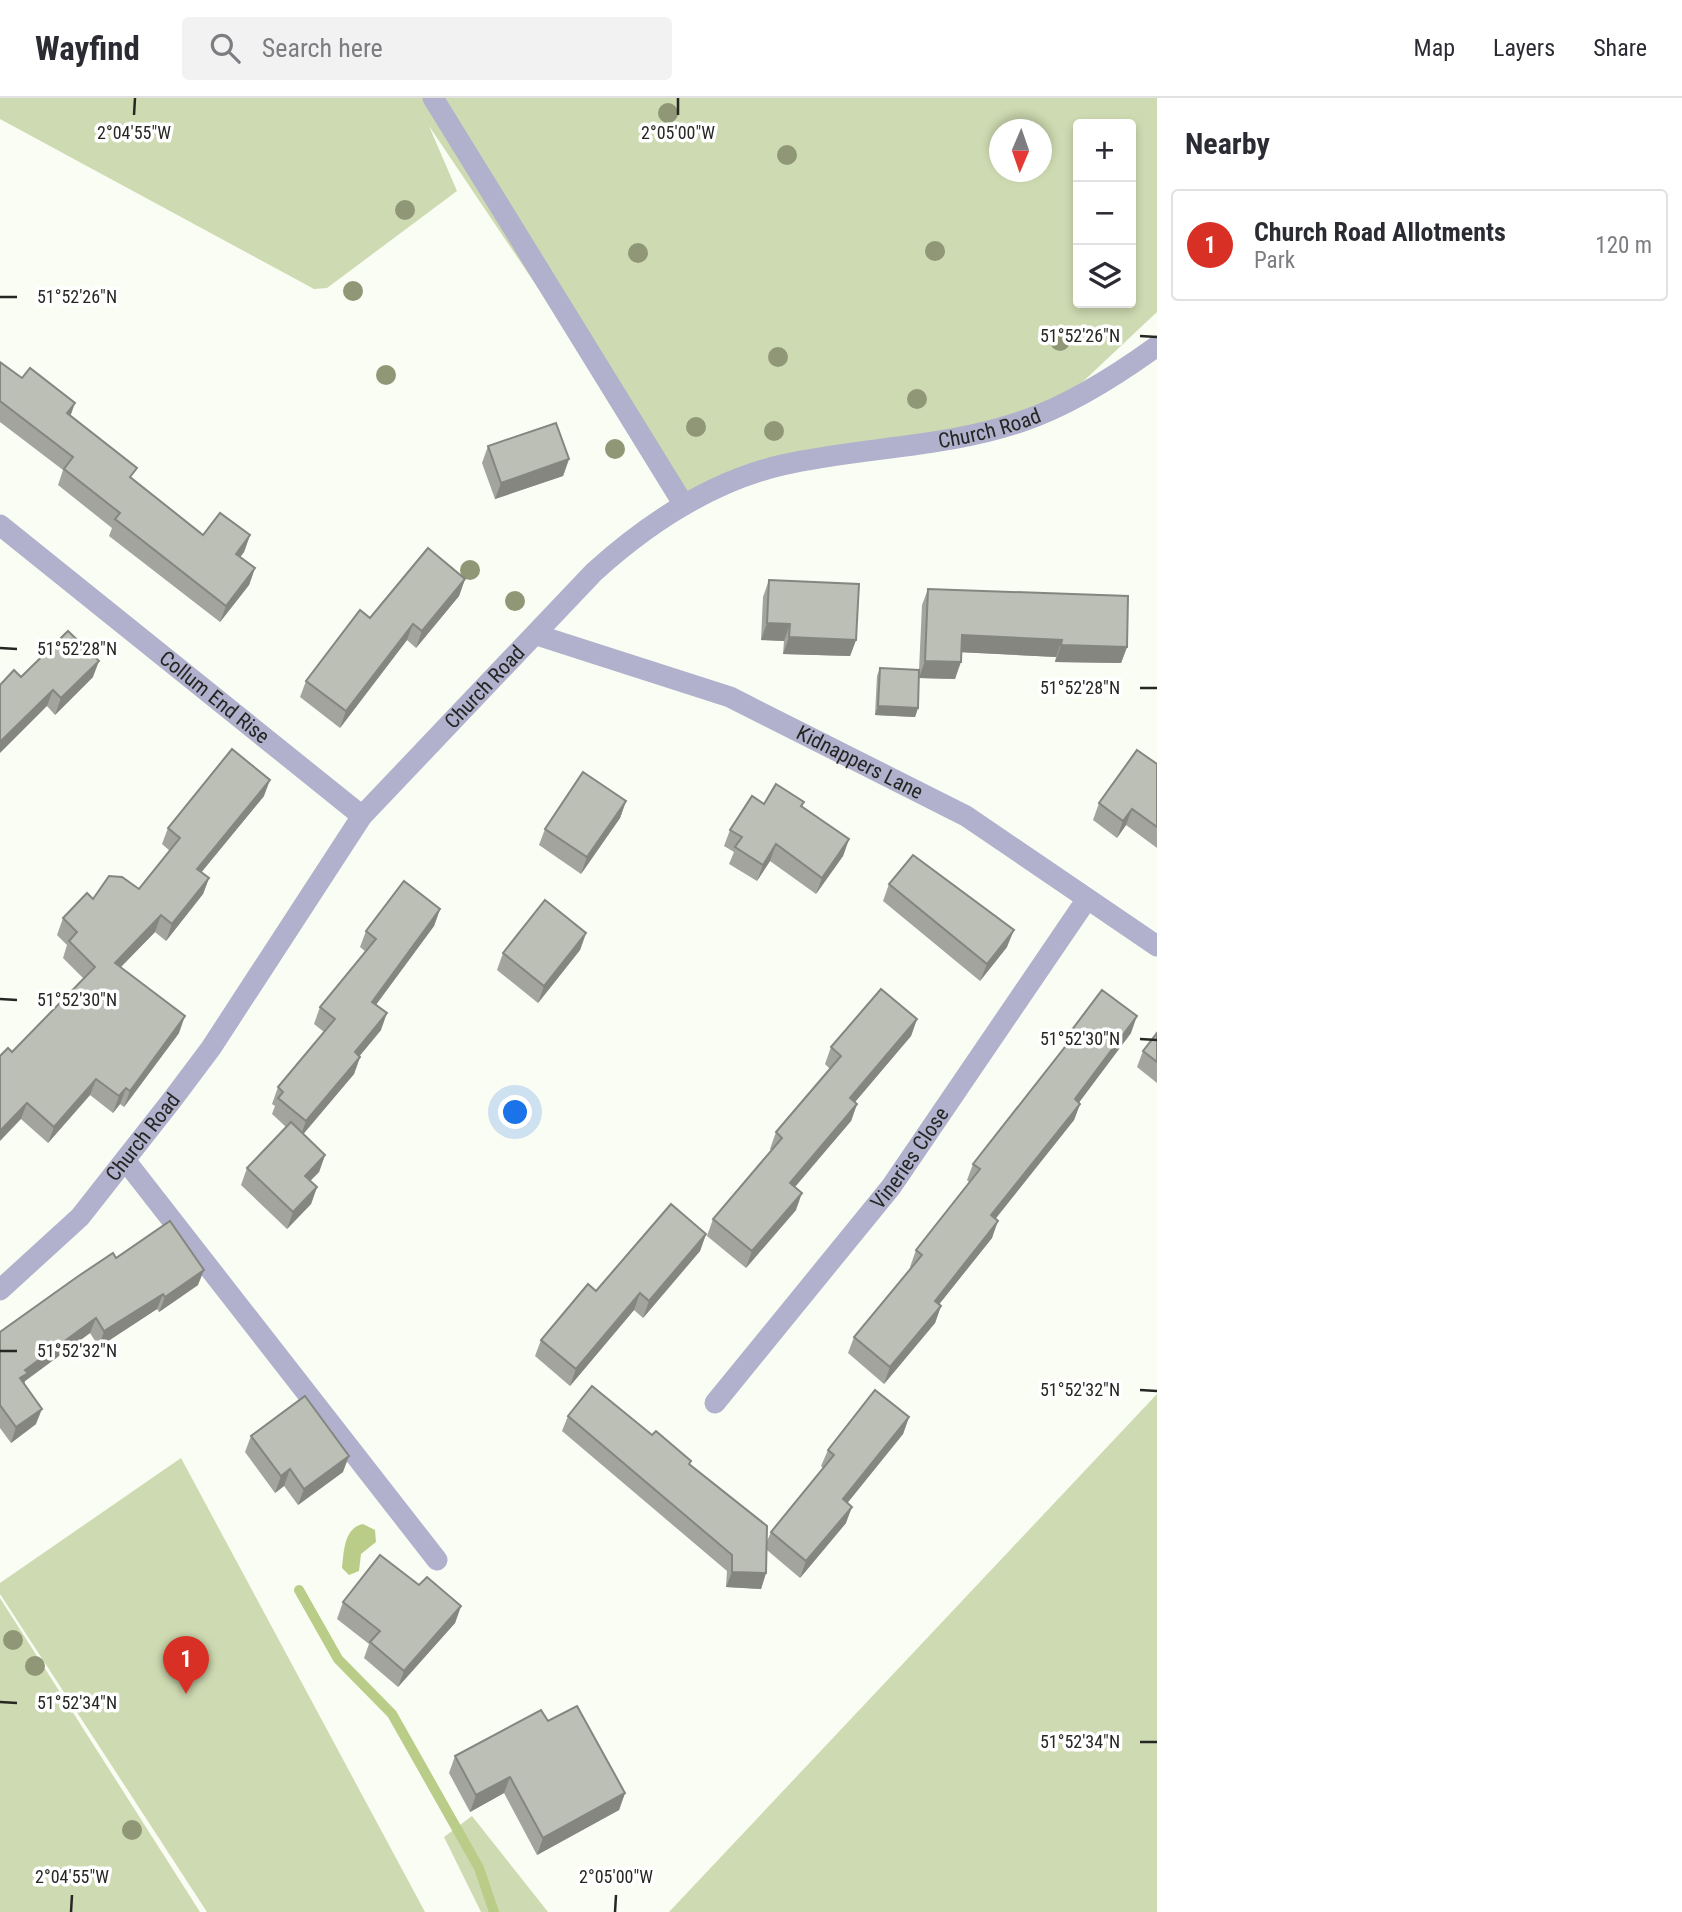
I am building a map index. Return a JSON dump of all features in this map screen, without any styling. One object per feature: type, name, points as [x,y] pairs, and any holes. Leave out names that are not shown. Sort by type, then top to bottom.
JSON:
[{"type":"street","points":[[433,98],[684,505]]},
{"type":"street","name":"Church Road","points":[[0,1290],[80,1217],[211,1048],[362,816],[613,555],[684,505],[748,475],[782,465],[977,433],[1024,421],[1084,391],[1157,346]]},
{"type":"street","name":"Collum End Rise","points":[[0,525],[362,816]]},
{"type":"street","name":"Kidnappers Lane","points":[[537,635],[730,697],[966,816],[1157,946]]},
{"type":"street","name":"Vineries Close","points":[[715,1403],[891,1187],[1087,899]]},
{"type":"street","points":[[125,1160],[437,1560]]},
{"type":"shaded area","points":[[0,98],[1157,98],[1157,312],[1056,407],[782,465],[684,505],[429,126],[457,191],[327,288],[314,289],[0,119]]},
{"type":"shaded area","points":[[1157,1394],[1157,1912],[669,1912]]},
{"type":"shaded area","points":[[181,1458],[425,1912],[207,1912],[0,1594],[0,1583]]},
{"type":"shaded area","points":[[363,1524],[375,1530],[376,1542],[361,1554],[359,1571],[349,1575],[342,1568],[346,1541],[352,1530]]},
{"type":"shaded area","points":[[0,1598],[200,1912],[0,1912]]},
{"type":"shaded area","points":[[472,1816],[548,1912],[481,1912],[444,1837]]},
{"type":"building","points":[[0,362],[22,378],[30,368],[75,403],[67,413],[137,468],[130,477],[203,535],[220,513],[250,535],[236,554],[255,568],[226,606],[115,519],[120,513],[64,469],[73,457],[0,401]]},
{"type":"building","points":[[556,423],[569,459],[501,483],[488,446]]},
{"type":"building","points":[[428,548],[465,579],[422,631],[413,624],[346,711],[306,681],[360,610],[370,618]]},
{"type":"building","points":[[769,580],[859,584],[856,640],[789,637],[790,624],[767,623]]},
{"type":"building","points":[[928,589],[1128,596],[1127,647],[1061,645],[1062,640],[962,635],[961,662],[925,661]]},
{"type":"building","points":[[68,631],[99,661],[61,698],[53,690],[0,742],[0,685],[14,670],[21,677]]},
{"type":"building","points":[[880,668],[919,670],[918,708],[878,706]]},
{"type":"building","points":[[232,749],[270,780],[197,869],[209,878],[172,924],[161,915],[115,963],[185,1016],[130,1091],[126,1088],[119,1096],[96,1079],[54,1127],[27,1103],[0,1131],[0,1056],[8,1048],[12,1052],[95,967],[69,941],[77,932],[63,918],[87,893],[93,899],[109,876],[122,877],[139,889],[180,838],[168,828]]},
{"type":"building","points":[[1137,750],[1157,764],[1157,827],[1132,809],[1123,821],[1099,803]]},
{"type":"building","points":[[583,772],[626,801],[587,857],[545,829]]},
{"type":"building","points":[[776,784],[804,802],[801,806],[849,839],[822,878],[776,844],[763,865],[735,847],[742,837],[730,830],[752,796],[764,804]]},
{"type":"building","points":[[913,855],[1014,930],[987,964],[889,884]]},
{"type":"building","points":[[404,881],[440,909],[372,1002],[387,1013],[355,1052],[360,1057],[306,1121],[278,1098],[283,1092],[278,1087],[335,1019],[320,1007],[376,939],[366,931]]},
{"type":"building","points":[[545,900],[586,933],[544,986],[503,953]]},
{"type":"building","points":[[881,989],[917,1019],[850,1098],[857,1104],[790,1183],[802,1193],[752,1251],[713,1219],[782,1138],[776,1132],[841,1056],[831,1047]]},
{"type":"building","points":[[1102,990],[1137,1016],[1075,1099],[1080,1104],[991,1215],[998,1221],[935,1301],[941,1306],[890,1367],[854,1337],[922,1255],[916,1250],[980,1169],[973,1164],[1072,1038],[1068,1035]]},
{"type":"building","points":[[1157,1033],[1157,1062],[1143,1051]]},
{"type":"building","points":[[291,1122],[325,1155],[305,1176],[317,1187],[293,1212],[247,1168]]},
{"type":"building","points":[[671,1204],[706,1234],[649,1301],[640,1293],[576,1369],[541,1340],[588,1284],[596,1291]]},
{"type":"building","points":[[170,1221],[204,1270],[165,1297],[163,1294],[104,1331],[96,1318],[25,1370],[28,1373],[20,1378],[42,1409],[16,1427],[0,1405],[0,1332],[113,1253],[116,1258]]},
{"type":"building","points":[[592,1386],[652,1435],[656,1431],[691,1461],[689,1464],[767,1526],[766,1573],[732,1572],[732,1555],[568,1416]]},
{"type":"building","points":[[875,1390],[909,1417],[843,1499],[852,1507],[806,1561],[771,1532],[834,1455],[828,1450]]},
{"type":"building","points":[[305,1396],[349,1456],[304,1489],[290,1469],[281,1476],[251,1436]]},
{"type":"building","points":[[380,1555],[419,1585],[427,1577],[461,1606],[404,1671],[370,1642],[380,1631],[343,1602]]},
{"type":"building","points":[[577,1706],[625,1793],[543,1838],[510,1777],[476,1795],[455,1756],[541,1710],[548,1721]]},
{"type":"waterway","points":[[299,1590],[338,1659],[392,1714],[479,1868],[494,1912]]},
{"type":"place","name":"Church Road Allotments","points":[[186,1694]]}]
